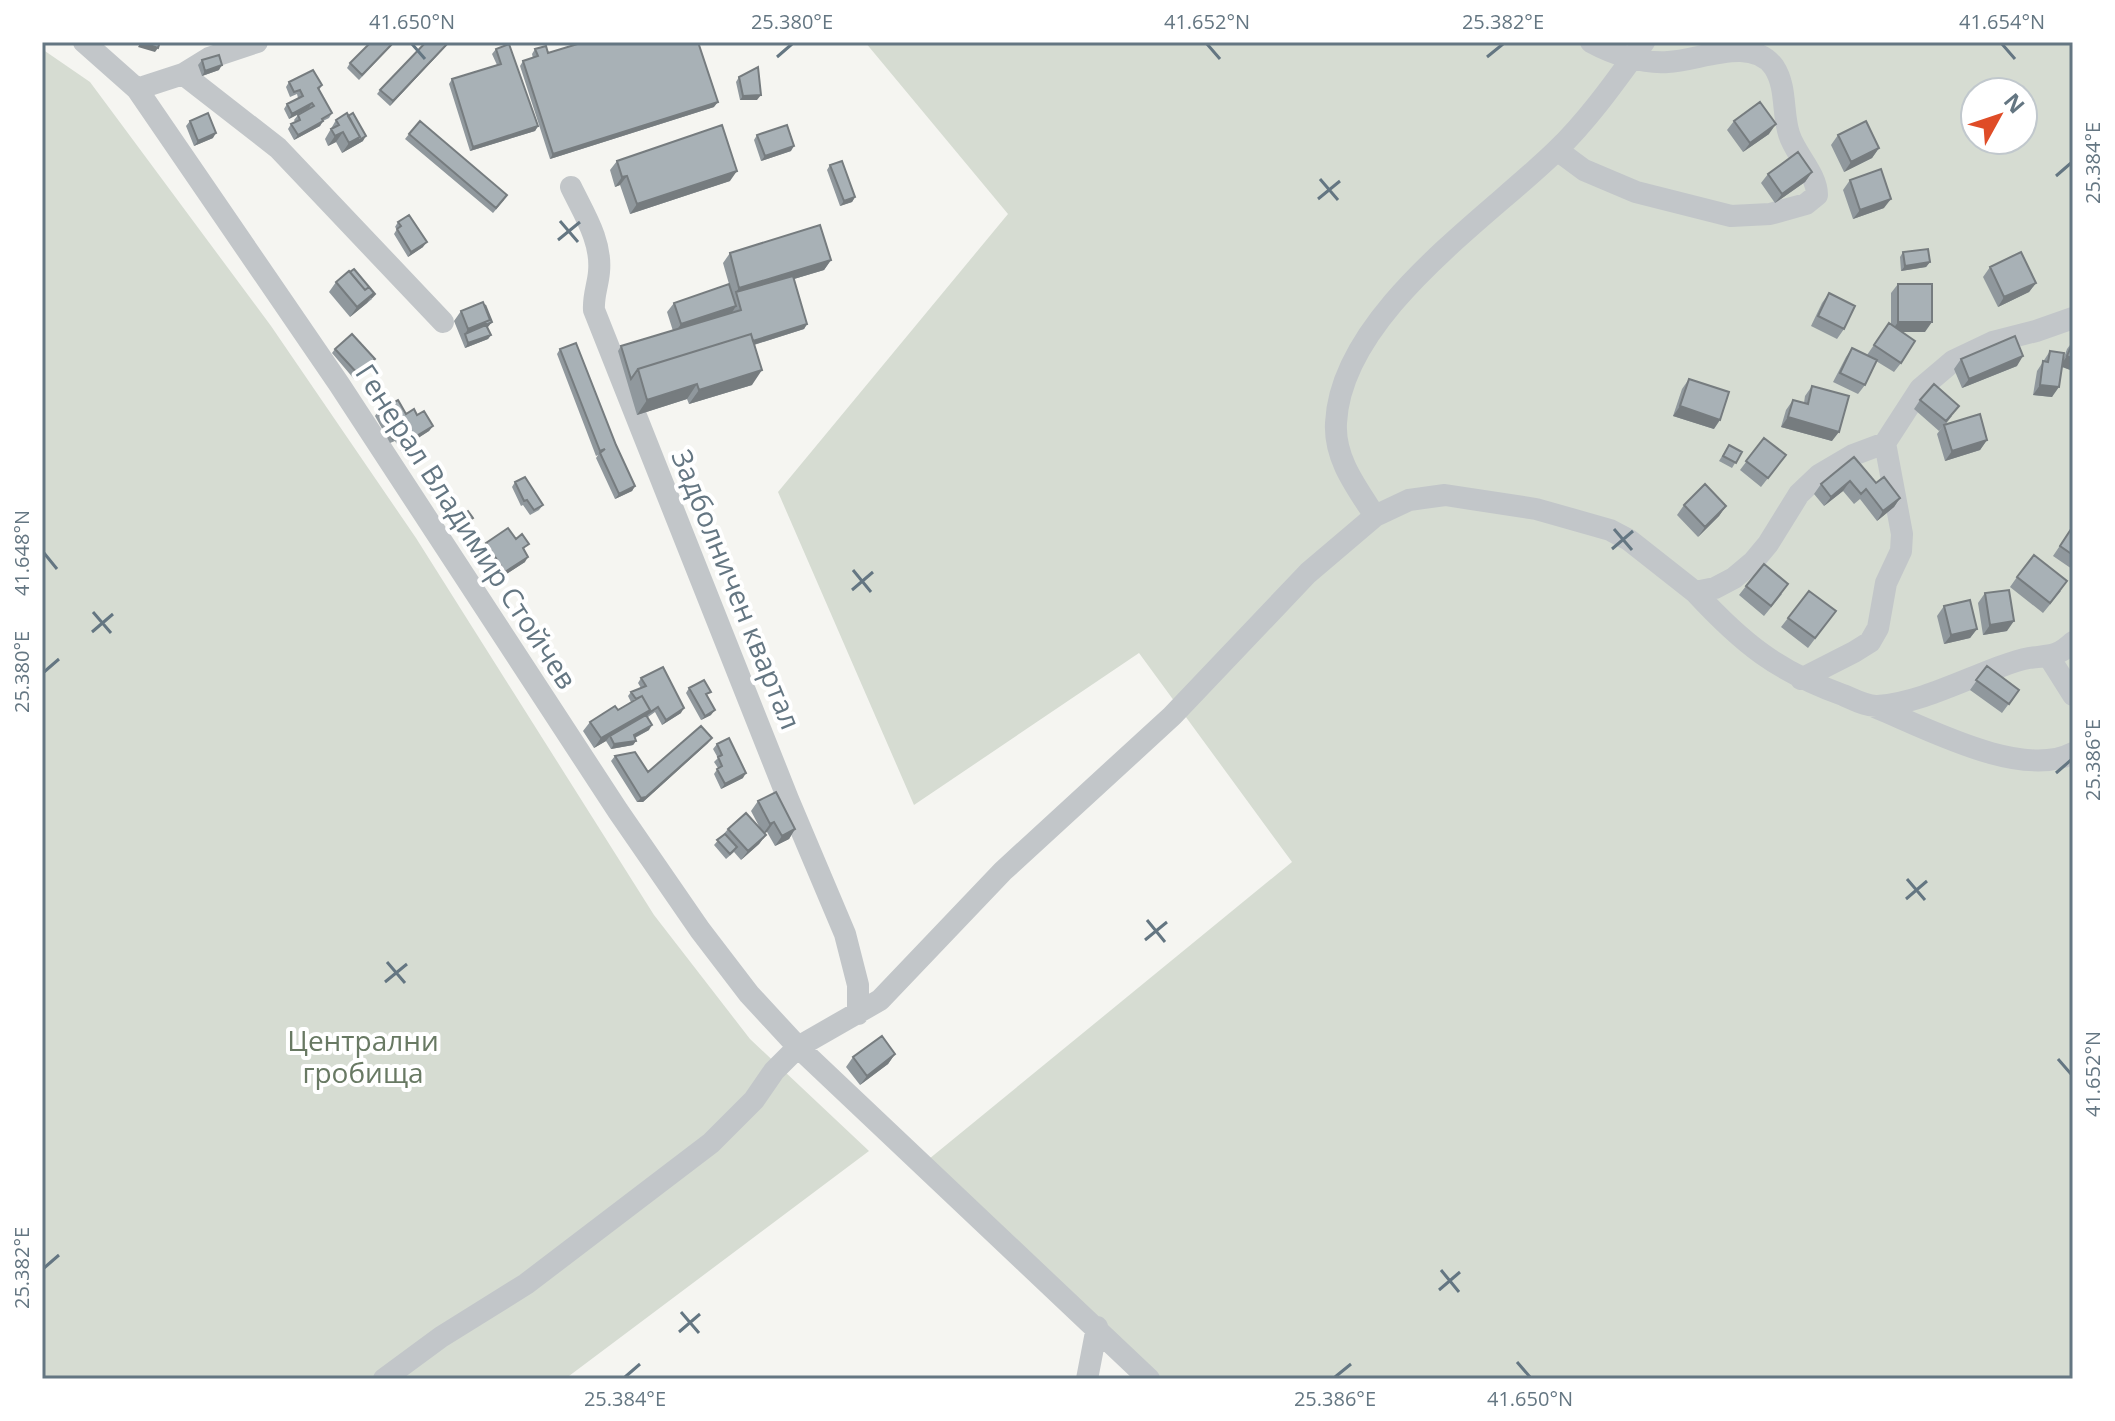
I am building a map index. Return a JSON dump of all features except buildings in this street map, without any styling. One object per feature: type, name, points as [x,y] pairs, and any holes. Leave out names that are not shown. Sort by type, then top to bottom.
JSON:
[{"type":"street","name":"Генерал Владимир Стойчев","points":[[84,42],[137,89],[339,384],[618,811],[749,994],[798,1047],[1149,1379]]},
{"type":"street","points":[[137,89],[183,74],[209,58],[257,42]]},
{"type":"street","points":[[1557,150],[1584,170],[1636,192],[1731,216],[1770,214],[1806,204],[1817,195],[1816,185],[1794,149],[1787,129],[1779,78],[1765,58],[1740,52],[1667,63],[1638,50],[1591,42]]},
{"type":"street","points":[[1375,516],[1349,475],[1338,450],[1336,422],[1344,386],[1359,350],[1384,314],[1421,274],[1557,150],[1593,110],[1638,50]]},
{"type":"street","points":[[183,74],[278,148],[443,322]]},
{"type":"street","name":"Задболничен квартал","points":[[571,187],[598,245],[599,272],[593,293],[594,310],[788,799],[845,934],[858,985],[858,1014]]},
{"type":"street","points":[[1695,592],[1715,588],[1734,578],[1753,562],[1799,494],[1819,475],[1853,455],[1885,443],[1920,389],[1953,361],[1993,342],[2073,318]]},
{"type":"street","points":[[1801,679],[1870,642],[1878,628],[1886,583],[1901,551],[1902,534],[1885,443]]},
{"type":"street","points":[[384,1379],[441,1337],[526,1284],[711,1143],[754,1100],[774,1071],[798,1047],[880,1000],[1003,871],[1172,716],[1308,573],[1375,516],[1409,500],[1445,495],[1536,509],[1610,530],[1629,540],[1695,592],[1727,627],[1768,659],[1801,679],[1875,707],[1960,745],[2011,758],[2060,759],[2073,753]]},
{"type":"street","points":[[1875,707],[1923,696],[2011,663],[2049,657],[2073,642]]},
{"type":"street","points":[[2049,657],[2073,695]]},
{"type":"street","points":[[1087,1379],[1097,1327]]},
{"type":"green space","points":[[865,42],[2073,42],[2073,1379],[1147,1379],[929,1159],[1292,862],[1139,653],[914,805],[778,492],[1008,214]]},
{"type":"green space","name":"Централни гробища","points":[[42,49],[90,82],[271,326],[416,538],[654,915],[750,1039],[869,1151],[565,1379],[42,1379]]}]
